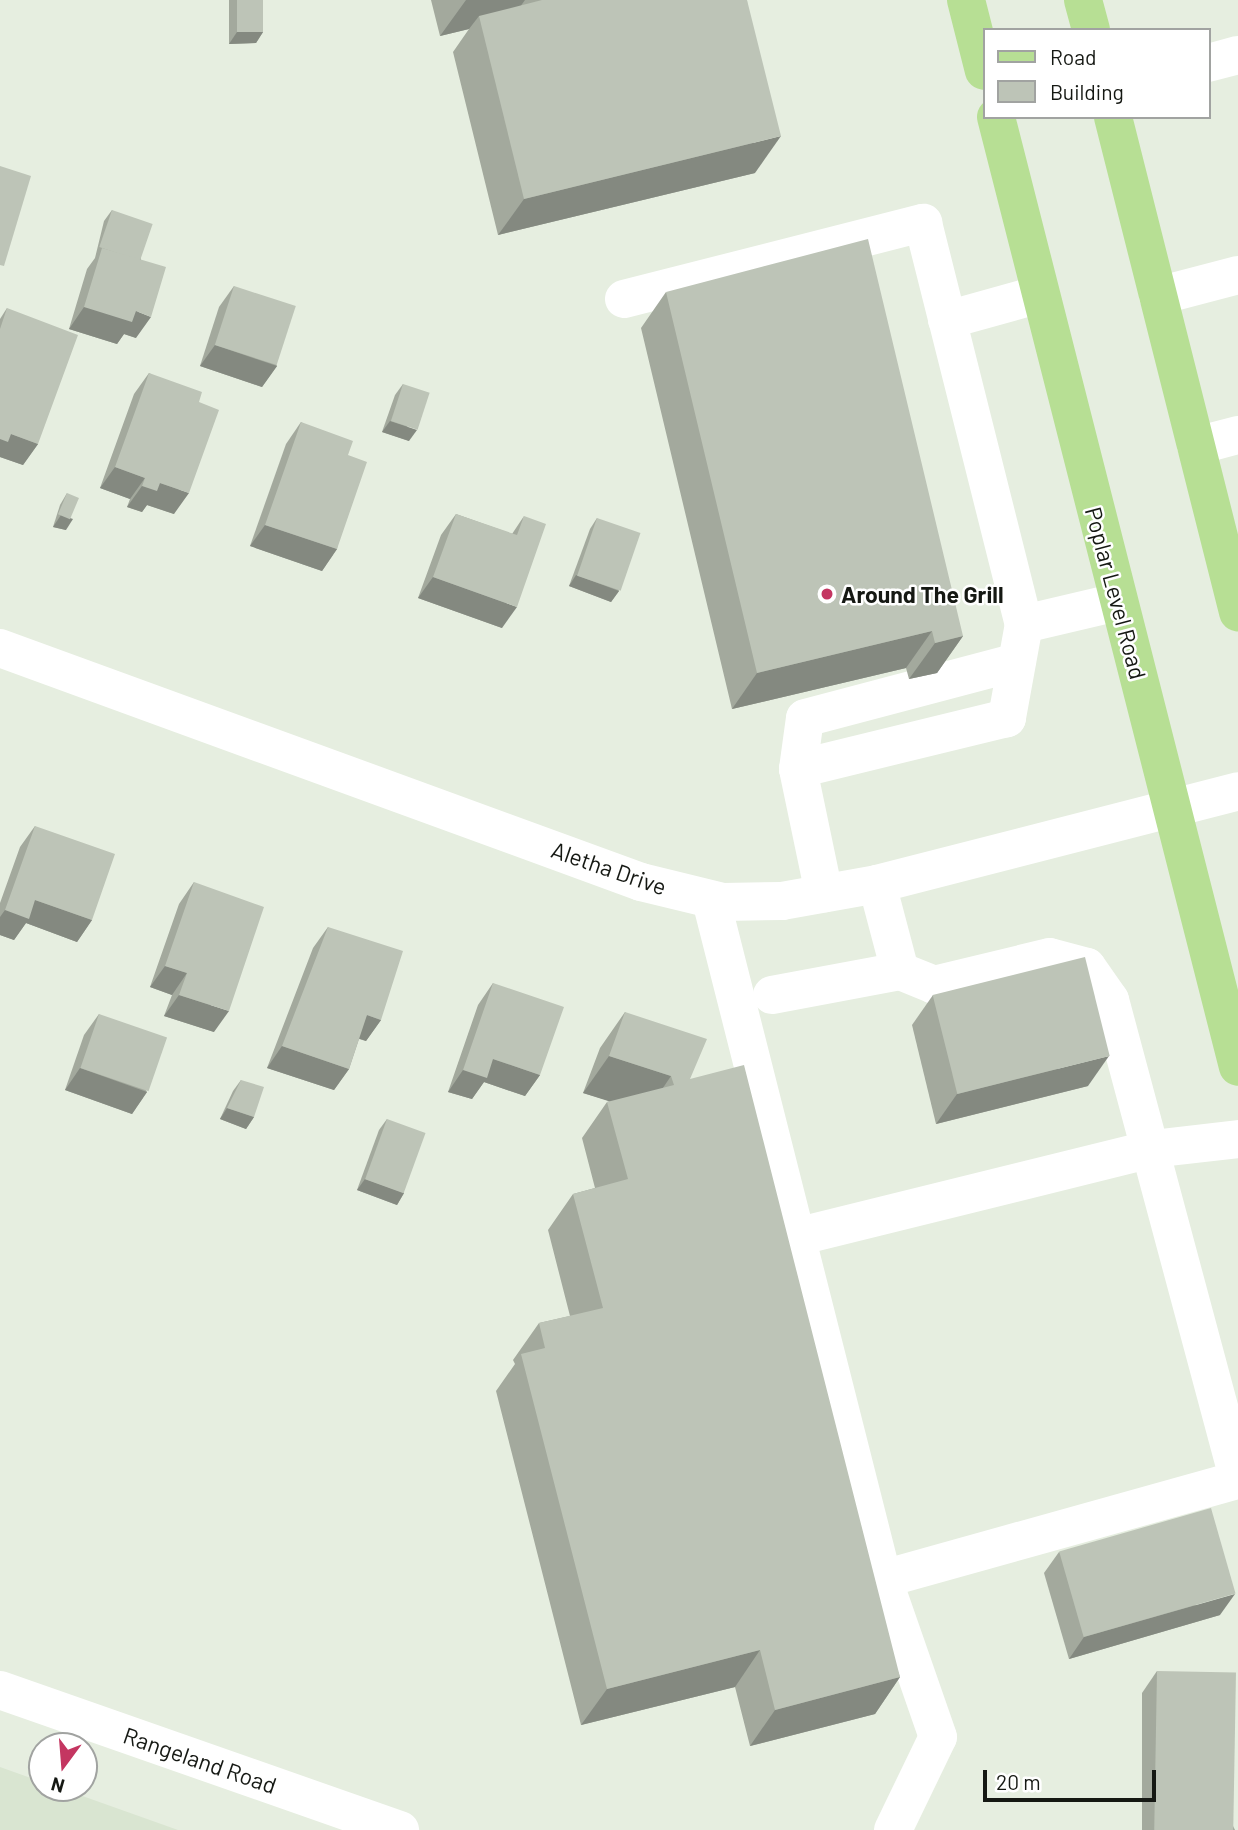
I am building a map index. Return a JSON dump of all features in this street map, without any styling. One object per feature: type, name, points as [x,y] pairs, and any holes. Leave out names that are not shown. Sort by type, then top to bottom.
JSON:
[{"type":"main road","points":[[966,0],[982,63]]},
{"type":"main road","points":[[1083,0],[1090,28]]},
{"type":"main road","name":"Poplar Level Road","points":[[999,119],[1117,603],[1173,807],[1238,1067]]},
{"type":"main road","points":[[1114,119],[1238,612]]},
{"type":"street","points":[[1210,62],[1238,55]]},
{"type":"street","points":[[624,299],[923,223],[1024,624],[1007,718],[798,769]]},
{"type":"street","points":[[1158,296],[1238,275]]},
{"type":"street","points":[[947,320],[1040,294]]},
{"type":"street","points":[[1196,446],[1238,435]]},
{"type":"street","points":[[1024,624],[1117,603]]},
{"type":"street","name":"Aletha Drive","points":[[0,648],[641,882],[711,900],[782,901],[877,884],[1238,791]]},
{"type":"street","points":[[824,893],[798,769],[805,718],[1017,662]]},
{"type":"street","points":[[877,884],[900,971]]},
{"type":"street","points":[[711,900],[792,1238],[883,1579],[938,1737],[893,1830]]},
{"type":"street","points":[[772,995],[900,971],[934,985],[1050,957],[1087,967],[1110,1000],[1152,1149],[1238,1479],[883,1579]]},
{"type":"street","points":[[792,1238],[1152,1149],[1238,1139]]},
{"type":"street","name":"Rangeland Road","points":[[0,1690],[400,1830]]},
{"type":"shaded area","points":[[0,1767],[28,1777],[28,1802],[98,1802],[178,1830],[0,1830]]},
{"type":"building","points":[[237,0],[263,0],[263,32],[237,32]]},
{"type":"building","points":[[542,0],[747,0],[781,136],[524,199],[479,16]]},
{"type":"building","points":[[0,166],[31,176],[4,266],[0,265]]},
{"type":"building","points":[[112,210],[153,224],[140,261],[99,247]]},
{"type":"building","points":[[868,239],[963,636],[935,643],[932,631],[757,673],[666,292]]},
{"type":"building","points":[[102,248],[166,267],[151,317],[136,311],[132,322],[84,307]]},
{"type":"building","points":[[234,286],[296,306],[277,365],[215,345]]},
{"type":"building","points":[[7,308],[78,335],[38,444],[11,434],[8,442],[0,439],[0,329]]},
{"type":"building","points":[[149,373],[202,392],[199,402],[219,410],[189,493],[160,483],[157,491],[142,486],[145,478],[115,467]]},
{"type":"building","points":[[403,384],[430,393],[418,430],[391,421]]},
{"type":"building","points":[[301,422],[353,441],[348,455],[367,462],[337,549],[265,525]]},
{"type":"building","points":[[67,493],[79,498],[70,519],[58,514]]},
{"type":"building","points":[[456,514],[517,535],[524,516],[546,524],[517,607],[433,577]]},
{"type":"building","points":[[597,518],[640,533],[621,591],[577,576]]},
{"type":"building","points":[[35,826],[115,854],[92,920],[35,900],[29,919],[5,910]]},
{"type":"building","points":[[194,882],[264,907],[229,1011],[179,995],[187,973],[165,966]]},
{"type":"building","points":[[328,927],[403,951],[381,1020],[367,1015],[349,1069],[282,1046]]},
{"type":"building","points":[[1085,957],[1110,1056],[957,1094],[933,995]]},
{"type":"building","points":[[493,983],[564,1007],[540,1075],[493,1059],[487,1078],[463,1070]]},
{"type":"building","points":[[625,1012],[707,1039],[690,1079],[744,1065],[900,1677],[775,1710],[760,1650],[607,1689],[521,1354],[545,1348],[539,1323],[603,1308],[573,1194],[628,1179],[607,1102],[674,1085],[671,1076],[609,1056]]},
{"type":"building","points":[[99,1014],[167,1037],[149,1091],[80,1068]]},
{"type":"building","points":[[241,1080],[264,1087],[254,1117],[227,1108]]},
{"type":"building","points":[[387,1119],[426,1133],[404,1193],[365,1179]]},
{"type":"building","points":[[1211,1508],[1236,1594],[1084,1637],[1059,1552]]},
{"type":"building","points":[[1157,1671],[1236,1672],[1233,1830],[1154,1830]]},
{"type":"place","name":"Around The Grill","points":[[827,594]]}]
